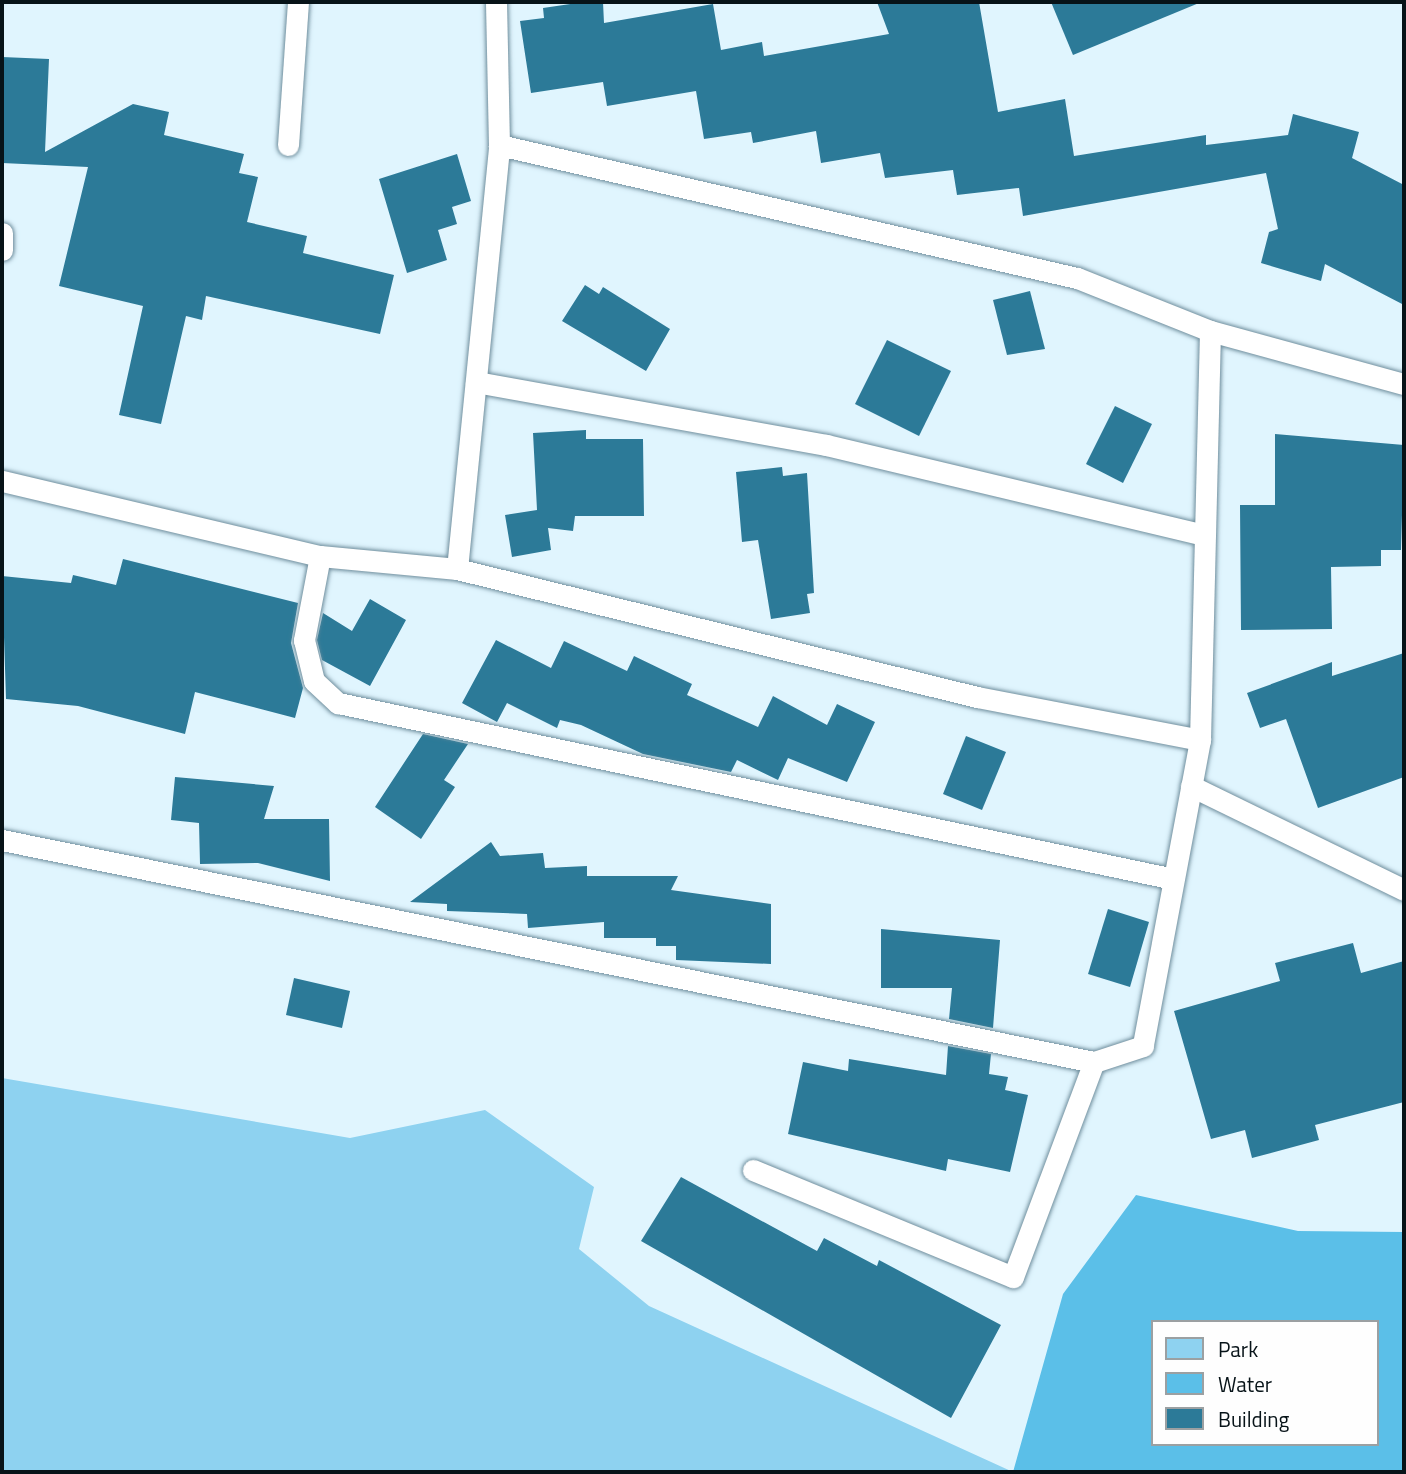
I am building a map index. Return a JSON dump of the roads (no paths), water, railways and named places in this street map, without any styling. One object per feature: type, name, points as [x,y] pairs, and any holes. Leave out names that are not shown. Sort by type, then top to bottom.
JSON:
[{"type":"lane","points":[[288,145],[298,2]]},
{"type":"lane","points":[[457,569],[499,145],[496,2]]},
{"type":"lane","points":[[499,145],[1077,278],[1210,331],[1404,384]]},
{"type":"lane","points":[[2,233],[2,250]]},
{"type":"lane","points":[[2,840],[1094,1062],[1143,1046],[1200,740],[1210,331]]},
{"type":"lane","points":[[476,382],[826,445],[1204,536]]},
{"type":"lane","points":[[2,481],[320,556],[457,569],[976,697],[1200,740]]},
{"type":"lane","points":[[320,556],[304,640],[314,681],[338,703],[1174,879]]},
{"type":"lane","points":[[1191,786],[1404,890]]},
{"type":"lane","points":[[753,1170],[1013,1277],[1094,1062]]},
{"type":"water","points":[[1136,1195],[1298,1231],[1404,1232],[1404,1472],[1013,1472],[1063,1294]]}]
